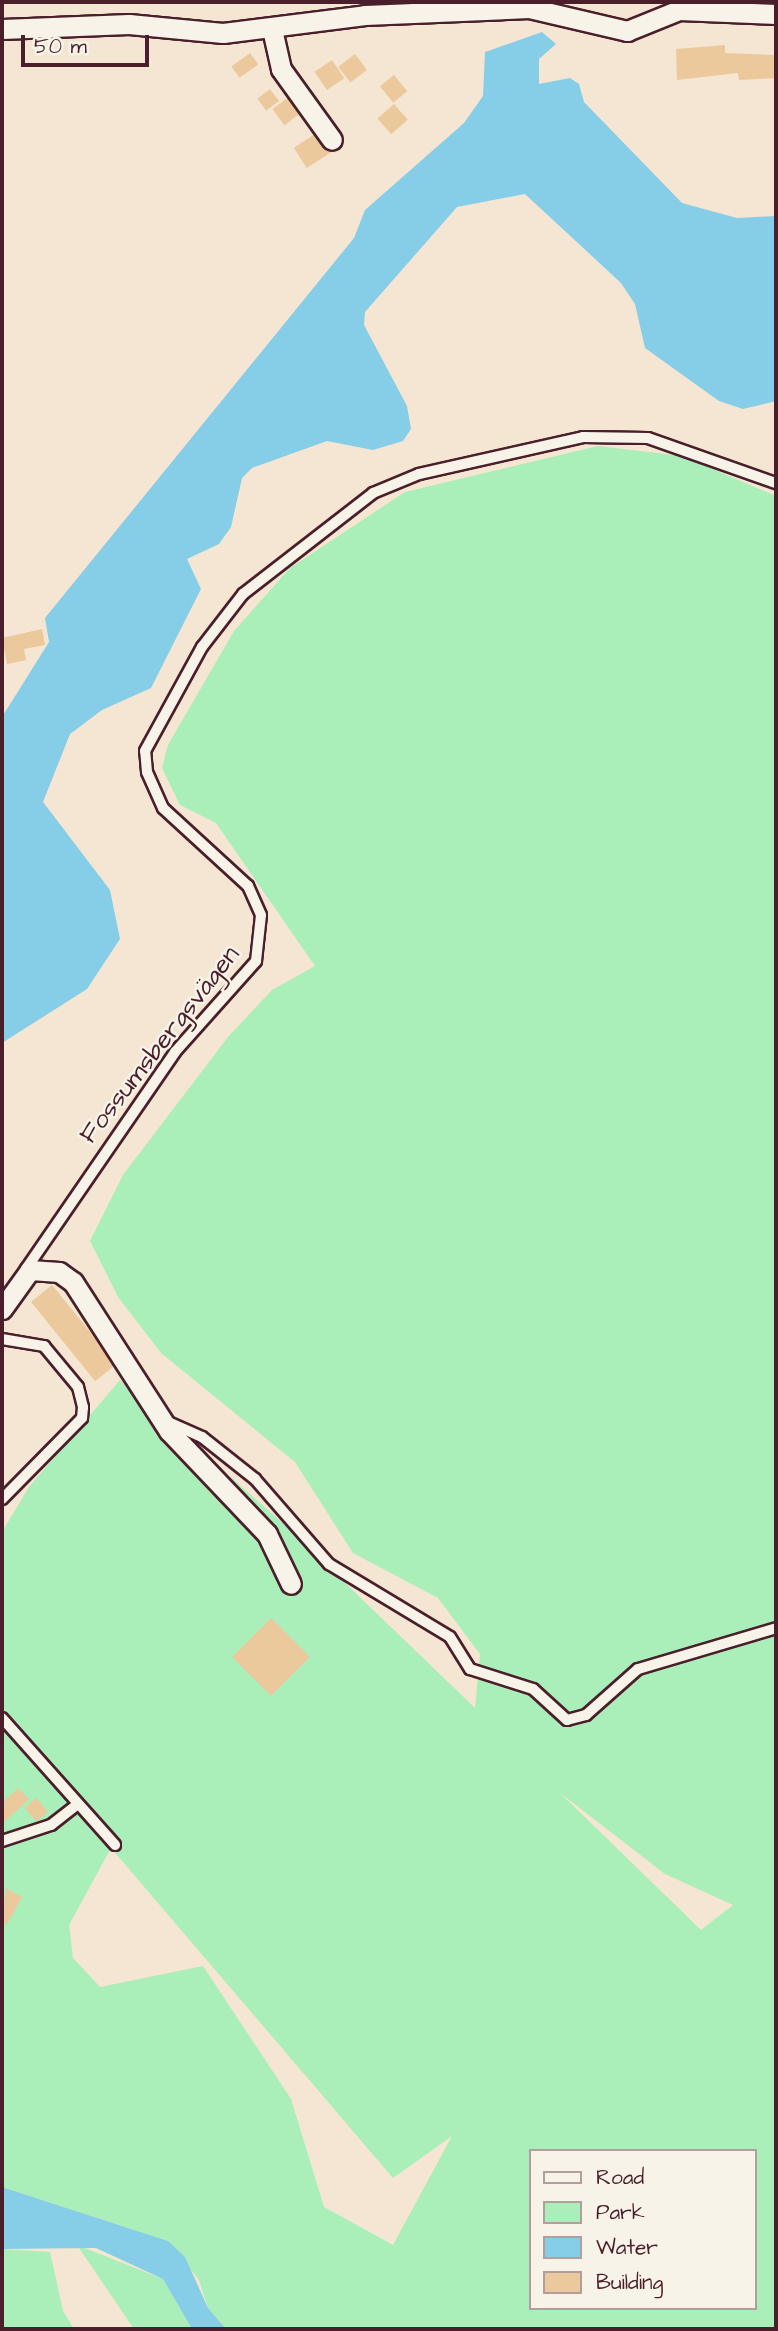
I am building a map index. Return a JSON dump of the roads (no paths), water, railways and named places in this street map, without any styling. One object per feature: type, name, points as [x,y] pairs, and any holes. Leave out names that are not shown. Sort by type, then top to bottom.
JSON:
[{"type":"street","points":[[2,29],[272,29],[468,9],[556,11],[627,31],[679,10],[776,14]]},
{"type":"street","points":[[272,29],[281,69],[332,140]]},
{"type":"street","points":[[2,1309],[22,1275],[44,1269],[73,1282],[160,1418],[254,1517],[291,1584]]},
{"type":"lane","name":"Fossumsbergsvägen","points":[[22,1275],[175,1052],[256,961],[261,915],[248,886],[163,808],[147,772],[145,751],[202,647],[243,594],[373,492],[419,474],[583,438],[648,438],[776,483]]},
{"type":"lane","points":[[2,1339],[44,1346],[78,1387],[83,1407],[82,1418],[2,1499]]},
{"type":"lane","points":[[160,1418],[202,1437],[255,1479],[329,1564],[450,1637],[470,1669],[533,1689],[566,1720],[586,1715],[638,1669],[776,1628]]},
{"type":"lane","points":[[2,1718],[115,1845]]},
{"type":"lane","points":[[2,1841],[51,1825],[78,1804]]},
{"type":"water","points":[[542,32],[556,44],[539,59],[539,84],[570,78],[579,84],[584,102],[682,203],[737,218],[776,216],[776,401],[743,409],[719,401],[645,348],[635,304],[621,283],[525,194],[457,207],[365,312],[364,325],[407,406],[411,429],[403,441],[373,450],[327,441],[252,468],[242,478],[231,527],[219,544],[187,559],[201,589],[151,688],[102,710],[70,734],[43,802],[110,890],[120,939],[87,989],[2,1043],[2,717],[49,642],[45,618],[354,238],[365,210],[464,123],[483,96],[485,52]]},
{"type":"water","points":[[2,2187],[168,2241],[185,2257],[208,2308],[226,2329],[192,2329],[163,2279],[96,2248],[2,2249]]}]
